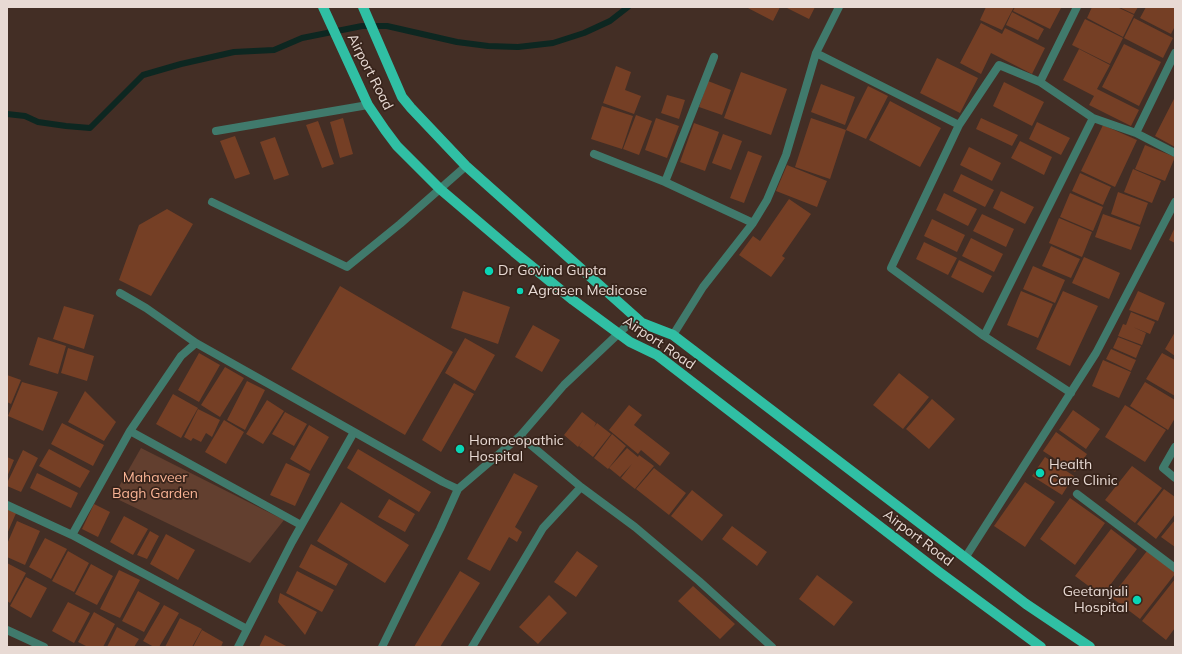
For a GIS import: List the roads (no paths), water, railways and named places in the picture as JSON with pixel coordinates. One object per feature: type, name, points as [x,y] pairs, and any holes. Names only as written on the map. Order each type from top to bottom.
[{"type":"main road","name":"Airport Road","points":[[323,7],[367,103],[397,146],[440,189],[573,300],[630,342],[657,355],[939,572],[1041,647]]},
{"type":"main road","name":"Airport Road","points":[[363,7],[402,97],[411,108],[466,166],[642,323],[673,335],[1026,604],[1090,647]]},
{"type":"street","points":[[673,335],[703,287],[753,223],[767,200],[786,155],[816,53],[839,7]]},
{"type":"street","points":[[1040,82],[1077,7]]},
{"type":"street","points":[[816,53],[959,125]]},
{"type":"street","points":[[1136,133],[1175,53]]},
{"type":"street","points":[[665,182],[714,57]]},
{"type":"street","points":[[1071,393],[984,336],[891,268],[959,125],[999,65],[1040,82],[1093,118],[1136,133],[1175,153]]},
{"type":"street","points":[[216,131],[367,103]]},
{"type":"street","points":[[984,336],[1093,118]]},
{"type":"street","points":[[594,154],[665,182],[753,223]]},
{"type":"street","points":[[212,202],[347,267],[400,224],[466,166]]},
{"type":"street","points":[[965,558],[1096,353],[1175,202]]},
{"type":"street","points":[[120,293],[146,308],[196,343],[458,489]]},
{"type":"street","points":[[382,647],[458,489],[520,436],[564,385],[636,317]]},
{"type":"street","points":[[72,535],[130,431],[181,356],[196,343]]},
{"type":"street","points":[[130,431],[301,525]]},
{"type":"street","points":[[238,647],[301,525],[354,432]]},
{"type":"street","points":[[520,436],[581,487],[635,527],[699,581],[772,647]]},
{"type":"street","points":[[1175,447],[1164,468],[1175,478]]},
{"type":"street","points":[[472,647],[543,528],[581,487]]},
{"type":"street","points":[[1077,494],[1175,568]]},
{"type":"street","points":[[7,505],[72,535],[247,629]]},
{"type":"street","points":[[7,630],[44,647]]},
{"type":"waterway","points":[[7,114],[25,116],[38,122],[90,128],[143,75],[181,64],[234,52],[274,50],[302,38],[362,26],[387,26],[457,42],[488,46],[518,47],[553,43],[584,33],[610,21],[628,7]]},
{"type":"place","name":"Dr Govind Gupta","points":[[489,271]]},
{"type":"place","name":"Agrasen Medicose","points":[[520,291]]},
{"type":"place","name":"Homoeopathic Hospital","points":[[460,449]]},
{"type":"place","name":"Health Care Clinic","points":[[1040,473]]},
{"type":"place","name":"Geetanjali Hospital","points":[[1137,600]]},
{"type":"park label","name":"Mahaveer Bagh Garden","points":[[155,486]]}]
